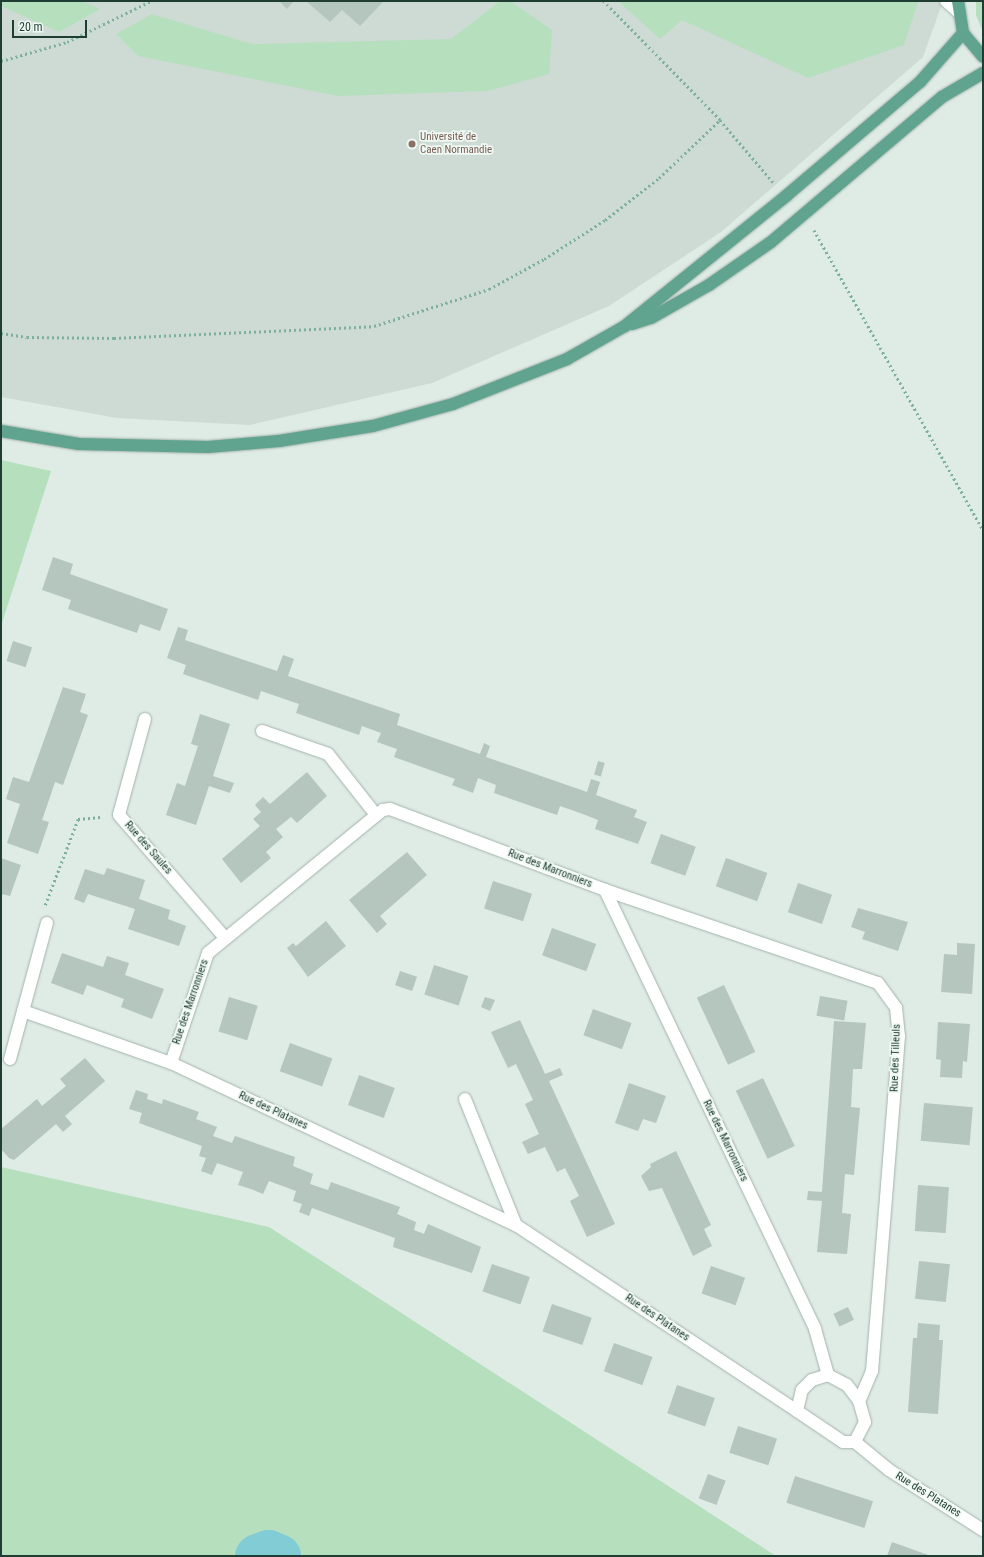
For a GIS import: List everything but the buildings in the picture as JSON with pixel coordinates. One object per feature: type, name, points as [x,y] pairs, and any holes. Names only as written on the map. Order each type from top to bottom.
[{"type":"main road","points":[[958,6],[963,33],[983,57]]},
{"type":"main road","points":[[1,431],[79,444],[208,447],[279,441],[373,426],[453,404],[560,362],[625,326],[786,196],[920,82],[963,33]]},
{"type":"main road","points":[[625,326],[651,318],[709,285],[802,216],[942,97],[983,73]]},
{"type":"street","points":[[946,1],[958,6]]},
{"type":"street","name":"Rue des Saules","points":[[145,719],[119,815],[225,938]]},
{"type":"street","points":[[262,731],[328,754],[376,815]]},
{"type":"street","name":"Rue des Marronniers","points":[[171,1063],[208,953],[376,815],[390,809],[605,890],[815,1329],[828,1375]]},
{"type":"street","name":"Rue des Tilleuls","points":[[605,890],[878,983],[896,1008],[899,1036],[872,1371],[859,1401]]},
{"type":"street","points":[[10,1059],[47,923]]},
{"type":"street","name":"Rue des Platanes","points":[[24,1011],[171,1063],[516,1225],[798,1411]]},
{"type":"street","points":[[465,1099],[516,1225]]},
{"type":"street","points":[[828,1375],[847,1385],[859,1401],[865,1422],[855,1442],[843,1442],[798,1411],[802,1390],[812,1380],[828,1375]]},
{"type":"street","name":"Rue des Platanes","points":[[855,1442],[889,1470],[983,1530]]},
{"type":"path","points":[[1,61],[67,42],[151,1]]},
{"type":"path","points":[[603,1],[720,120],[786,196]]},
{"type":"path","points":[[1,333],[27,338],[217,336],[374,326],[439,307],[489,289],[605,220],[658,178],[720,120]]},
{"type":"path","points":[[802,216],[818,234],[983,530]]},
{"type":"path","points":[[47,923],[45,904],[78,819],[119,815]]},
{"type":"shaded area","name":"Université de Caen Normandie","points":[[1,1],[943,1],[923,57],[721,232],[609,306],[432,383],[250,425],[117,418],[1,397]]},
{"type":"green space","points":[[1,1],[82,1],[100,9],[59,32],[1,6]]},
{"type":"green space","points":[[500,1],[510,1],[552,30],[549,74],[487,91],[338,96],[138,56],[116,34],[152,14],[252,44],[451,39]]},
{"type":"green space","points":[[618,1],[918,2],[904,45],[808,78],[682,20],[660,39]]},
{"type":"green space","points":[[976,1],[983,1],[983,32],[976,15]]},
{"type":"green space","points":[[1,460],[51,471],[1,626]]},
{"type":"green space","points":[[1,1167],[269,1227],[776,1556],[1,1556]]},
{"type":"waterway","points":[[257,1556],[268,1552],[278,1556]]},
{"type":"place","name":"Université de Caen Normandie","points":[[412,144]]}]
